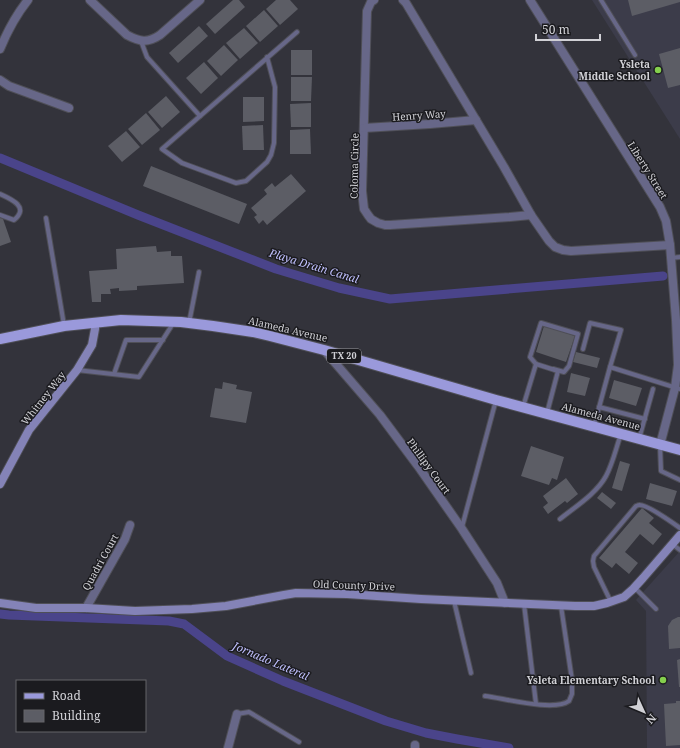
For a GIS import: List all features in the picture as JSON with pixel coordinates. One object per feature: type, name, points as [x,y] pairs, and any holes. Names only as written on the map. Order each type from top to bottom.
[{"type":"main road","name":"Alameda Avenue","points":[[0,339],[64,326],[121,320],[174,322],[213,326],[270,336],[324,350],[496,400],[680,450]]},
{"type":"street","points":[[0,49],[18,12],[28,0]]},
{"type":"street","points":[[90,0],[127,35],[141,41],[154,39],[160,35],[200,0]]},
{"type":"street","name":"Coloma Circle","points":[[374,0],[371,2],[367,11],[365,45],[362,191],[364,209],[368,215],[371,219],[385,225],[531,215]]},
{"type":"street","points":[[403,0],[476,120],[531,215],[555,247],[571,251],[670,245]]},
{"type":"street","name":"Liberty Street","points":[[530,0],[660,207],[666,221],[670,245],[676,257],[679,343],[677,388],[660,445]]},
{"type":"street","points":[[0,80],[9,86],[69,108]]},
{"type":"street","name":"Henry Way","points":[[364,128],[476,120]]},
{"type":"street","name":"Whitney Way","points":[[0,484],[29,430],[76,370],[92,346],[95,323]]},
{"type":"street","name":"Phillipy Court","points":[[324,350],[380,415],[418,466],[462,529],[497,583],[505,603]]},
{"type":"street","name":"Quadri Court","points":[[86,608],[125,539],[130,525]]},
{"type":"street","name":"Old County Drive","points":[[0,603],[36,608],[135,610],[192,609],[226,606],[284,595],[347,594],[524,604],[594,606],[607,604],[624,597],[635,588],[680,535]]},
{"type":"street","points":[[228,748],[238,714]]},
{"type":"lane","points":[[601,0],[635,55]]},
{"type":"lane","points":[[267,57],[275,86],[274,143],[271,155],[267,162],[246,181],[236,183],[182,163],[162,149],[267,57],[297,32]]},
{"type":"lane","points":[[141,41],[147,57],[200,116]]},
{"type":"lane","points":[[0,194],[15,201],[19,205],[20,210],[18,217],[14,220],[0,215]]},
{"type":"lane","points":[[46,218],[64,326]]},
{"type":"lane","points":[[189,323],[199,272]]},
{"type":"lane","points":[[76,370],[139,377],[174,322]]},
{"type":"lane","points":[[541,323],[578,334],[569,366],[564,372],[553,369],[536,364],[530,357],[541,323]]},
{"type":"lane","points":[[582,349],[590,323],[621,330],[594,426]]},
{"type":"lane","points":[[114,374],[126,340],[162,340]]},
{"type":"lane","points":[[523,407],[536,364]]},
{"type":"lane","points":[[610,367],[677,388]]},
{"type":"lane","points":[[547,414],[558,371],[553,369]]},
{"type":"lane","points":[[639,439],[654,389]]},
{"type":"lane","points":[[462,529],[496,400]]},
{"type":"lane","points":[[599,407],[645,419]]},
{"type":"lane","points":[[560,519],[581,503],[600,485],[611,466],[621,434]]},
{"type":"lane","points":[[660,445],[660,471],[680,480]]},
{"type":"lane","points":[[611,602],[594,566],[594,556],[636,506],[638,505],[650,509],[680,528]]},
{"type":"lane","points":[[672,544],[680,550]]},
{"type":"lane","points":[[635,588],[656,609]]},
{"type":"lane","points":[[454,600],[471,673]]},
{"type":"lane","points":[[524,604],[536,704]]},
{"type":"lane","points":[[485,696],[536,704],[563,704],[569,701],[572,694],[572,680],[561,605]]},
{"type":"lane","points":[[238,714],[250,712],[298,742]]},
{"type":"shaded area","name":"Ysleta Middle School","points":[[592,0],[680,0],[680,139]]},
{"type":"shaded area","name":"Ysleta Elementary School","points":[[680,551],[680,748],[647,748],[646,611],[636,600]]},
{"type":"building","points":[[233,0],[239,0],[245,7],[215,34],[206,24]]},
{"type":"building","points":[[276,0],[290,0],[298,9],[280,25],[266,9]]},
{"type":"building","points":[[628,0],[680,0],[680,2],[632,16]]},
{"type":"building","points":[[264,10],[278,26],[260,42],[246,26]]},
{"type":"building","points":[[199,26],[208,36],[178,63],[169,53]]},
{"type":"building","points":[[244,28],[258,43],[240,59],[226,43]]},
{"type":"building","points":[[224,45],[238,60],[221,76],[207,61]]},
{"type":"building","points":[[680,48],[680,85],[668,88],[659,54]]},
{"type":"building","points":[[291,50],[312,50],[312,75],[291,75]]},
{"type":"building","points":[[204,62],[218,78],[201,94],[186,78]]},
{"type":"building","points":[[291,77],[312,77],[311,101],[291,101]]},
{"type":"building","points":[[166,96],[180,112],[162,128],[148,112]]},
{"type":"building","points":[[243,97],[264,97],[264,121],[243,122]]},
{"type":"building","points":[[311,103],[311,127],[291,127],[290,104]]},
{"type":"building","points":[[146,113],[160,130],[142,145],[128,129]]},
{"type":"building","points":[[263,125],[264,150],[243,150],[242,126]]},
{"type":"building","points":[[310,129],[311,154],[290,154],[290,130]]},
{"type":"building","points":[[126,131],[140,147],[122,162],[108,146]]},
{"type":"building","points":[[151,166],[247,204],[239,224],[143,186]]},
{"type":"building","points":[[291,174],[306,191],[267,225],[263,220],[259,224],[254,217],[257,215],[251,208],[267,194],[264,190],[272,183],[275,187]]},
{"type":"building","points":[[2,216],[11,242],[0,246],[0,217]]},
{"type":"building","points":[[156,246],[157,252],[171,251],[171,256],[182,256],[184,283],[137,286],[137,290],[119,291],[119,288],[110,289],[111,294],[101,294],[101,302],[92,302],[89,271],[117,269],[116,249]]},
{"type":"building","points":[[544,326],[575,336],[566,362],[536,352]]},
{"type":"building","points":[[576,352],[600,358],[597,368],[573,362]]},
{"type":"building","points":[[571,373],[590,378],[585,396],[567,392]]},
{"type":"building","points":[[614,380],[642,388],[636,406],[609,398]]},
{"type":"building","points":[[223,382],[237,385],[236,389],[252,392],[246,423],[210,417],[215,388],[222,389]]},
{"type":"building","points":[[531,446],[564,457],[557,480],[552,478],[549,485],[521,476]]},
{"type":"building","points":[[620,461],[630,464],[622,491],[612,488]]},
{"type":"building","points":[[566,478],[578,494],[567,503],[565,501],[548,514],[543,507],[548,503],[543,496]]},
{"type":"building","points":[[650,483],[677,491],[672,506],[646,499]]},
{"type":"building","points":[[602,492],[616,503],[611,509],[597,498]]},
{"type":"building","points":[[642,508],[654,518],[649,523],[662,534],[653,545],[640,534],[625,552],[638,563],[629,574],[616,563],[612,568],[599,558]]},
{"type":"building","points":[[680,617],[680,648],[669,649],[668,626],[672,620]]},
{"type":"building","points":[[680,659],[680,687],[679,687],[677,660]]},
{"type":"building","points":[[676,701],[680,701],[680,745],[666,746],[664,704],[676,703]]},
{"type":"waterway","name":"Playa Drain Canal","points":[[0,158],[138,215],[276,269],[339,288],[390,299],[663,276]]},
{"type":"waterway","name":"Jornado Lateral","points":[[0,614],[169,621],[184,624],[227,656],[283,681],[386,721],[426,733],[509,748]]},
{"type":"place","name":"Ysleta Middle School","points":[[658,70]]},
{"type":"place","name":"Ysleta Elementary School","points":[[663,680]]}]
